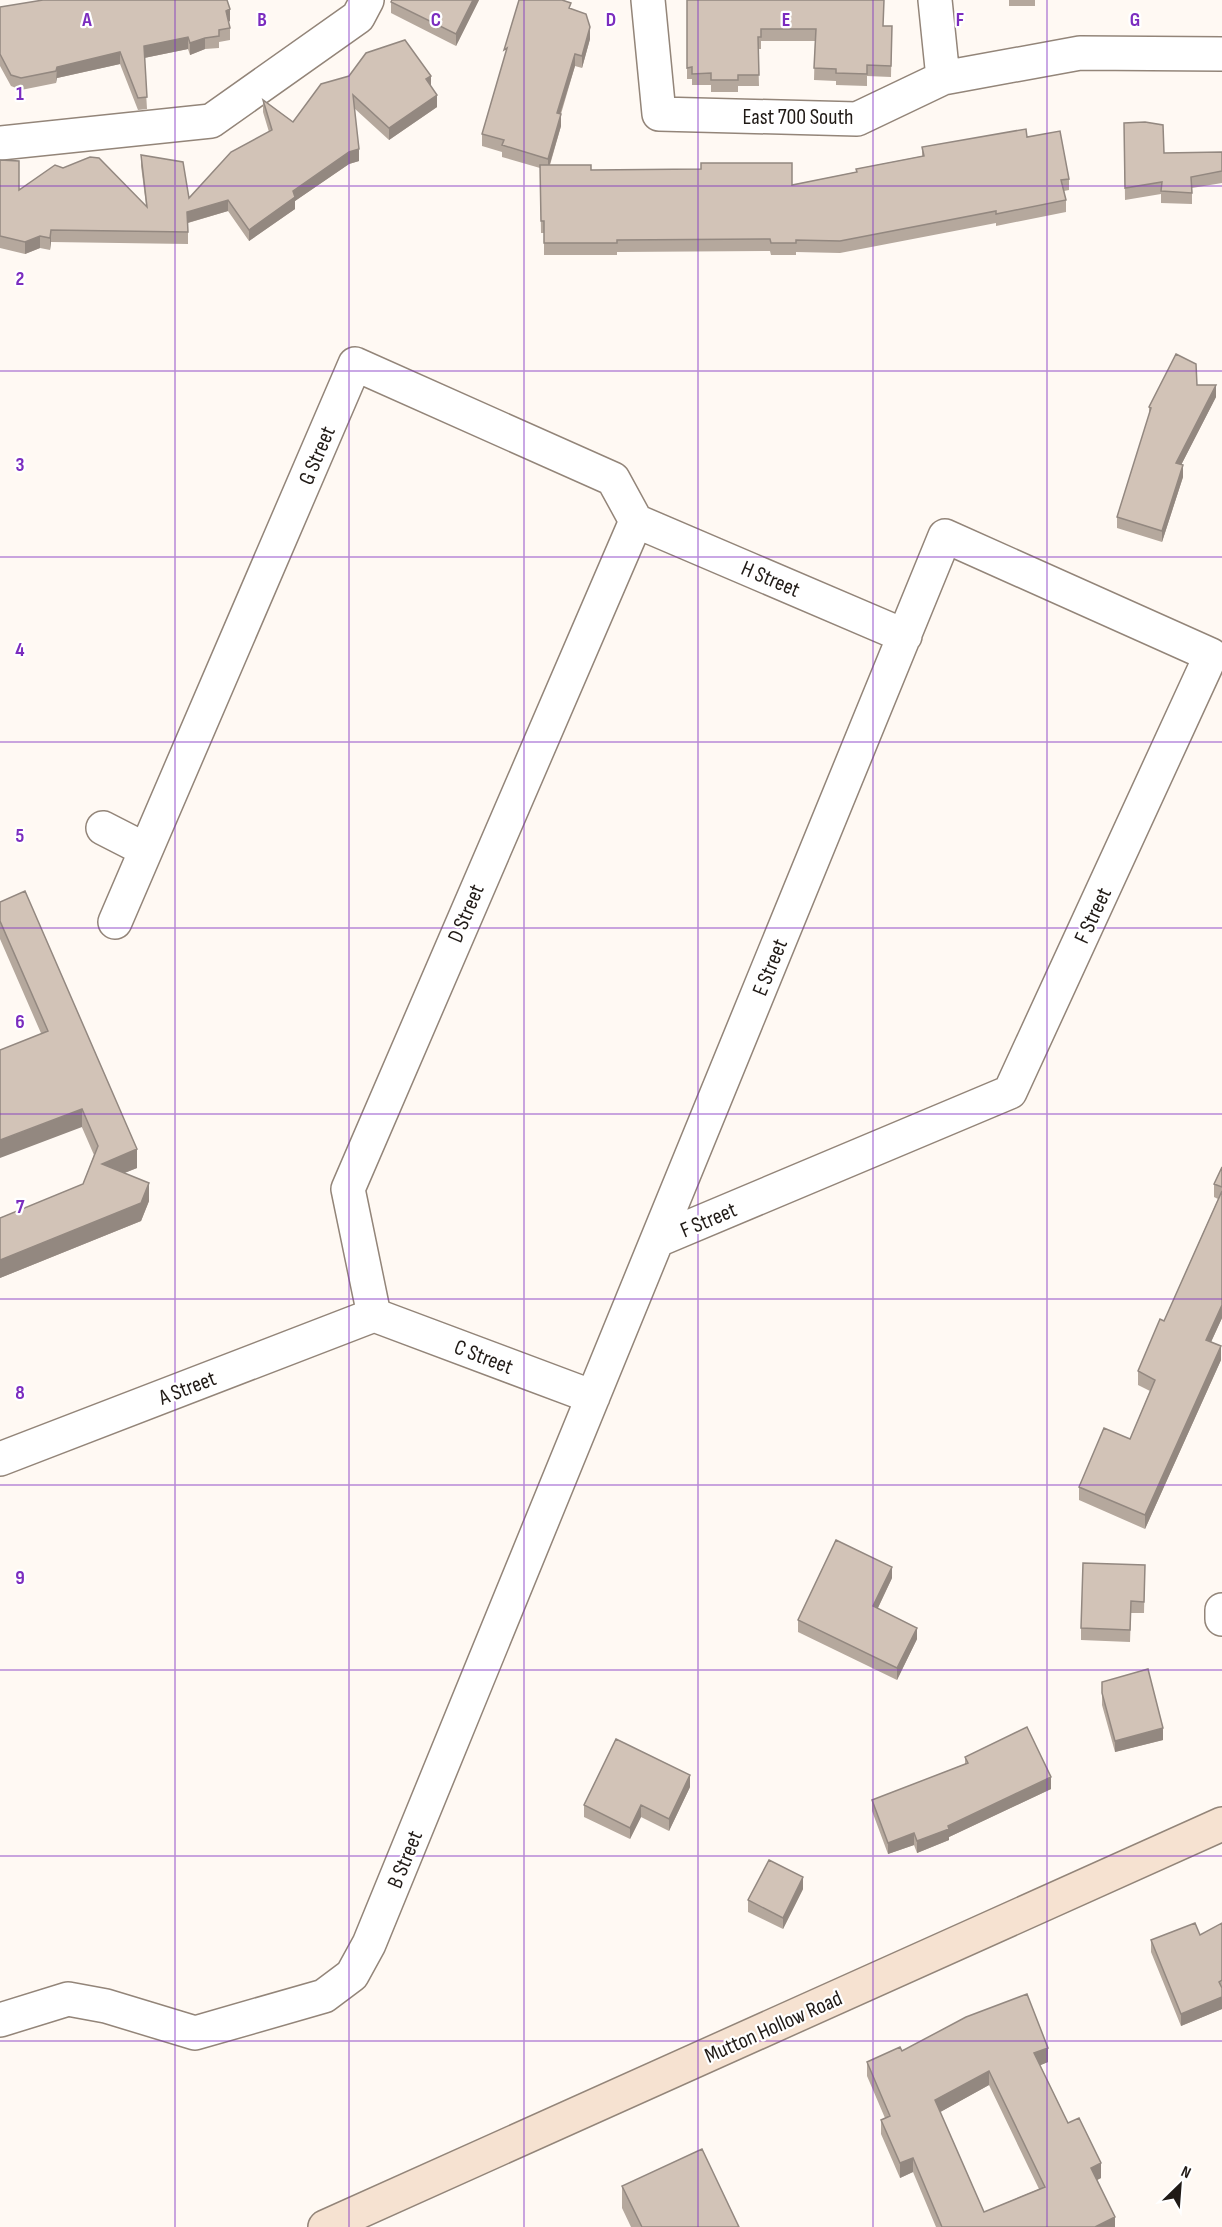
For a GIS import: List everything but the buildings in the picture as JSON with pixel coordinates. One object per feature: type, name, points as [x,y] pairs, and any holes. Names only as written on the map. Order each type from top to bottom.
[{"type":"street","points":[[0,143],[211,121],[358,17],[367,0]]},
{"type":"street","name":"East 700 South","points":[[648,0],[659,114],[857,119],[943,78],[1080,52],[1222,54]]},
{"type":"street","points":[[935,0],[943,78]]},
{"type":"street","name":"G Street","points":[[115,922],[355,364],[612,478],[636,521]]},
{"type":"street","name":"H Street","points":[[636,521],[905,636]]},
{"type":"street","name":"D Street","points":[[374,1315],[348,1189],[636,521]]},
{"type":"street","name":"E Street","points":[[594,1397],[945,536]]},
{"type":"street","name":"F Street","points":[[657,1240],[1010,1092],[1211,655],[945,536]]},
{"type":"street","points":[[103,828],[146,850]]},
{"type":"street","name":"C Street","points":[[374,1315],[594,1397]]},
{"type":"street","name":"A Street","points":[[0,1459],[374,1315]]},
{"type":"street","name":"B Street","points":[[0,2020],[68,1999],[106,2006],[195,2033],[324,1996],[352,1975],[369,1944],[594,1397]]},
{"type":"street","points":[[1222,1610],[1222,1619]]},
{"type":"street","name":"Mutton Hollow Road","points":[[325,2227],[1222,1824]]}]
